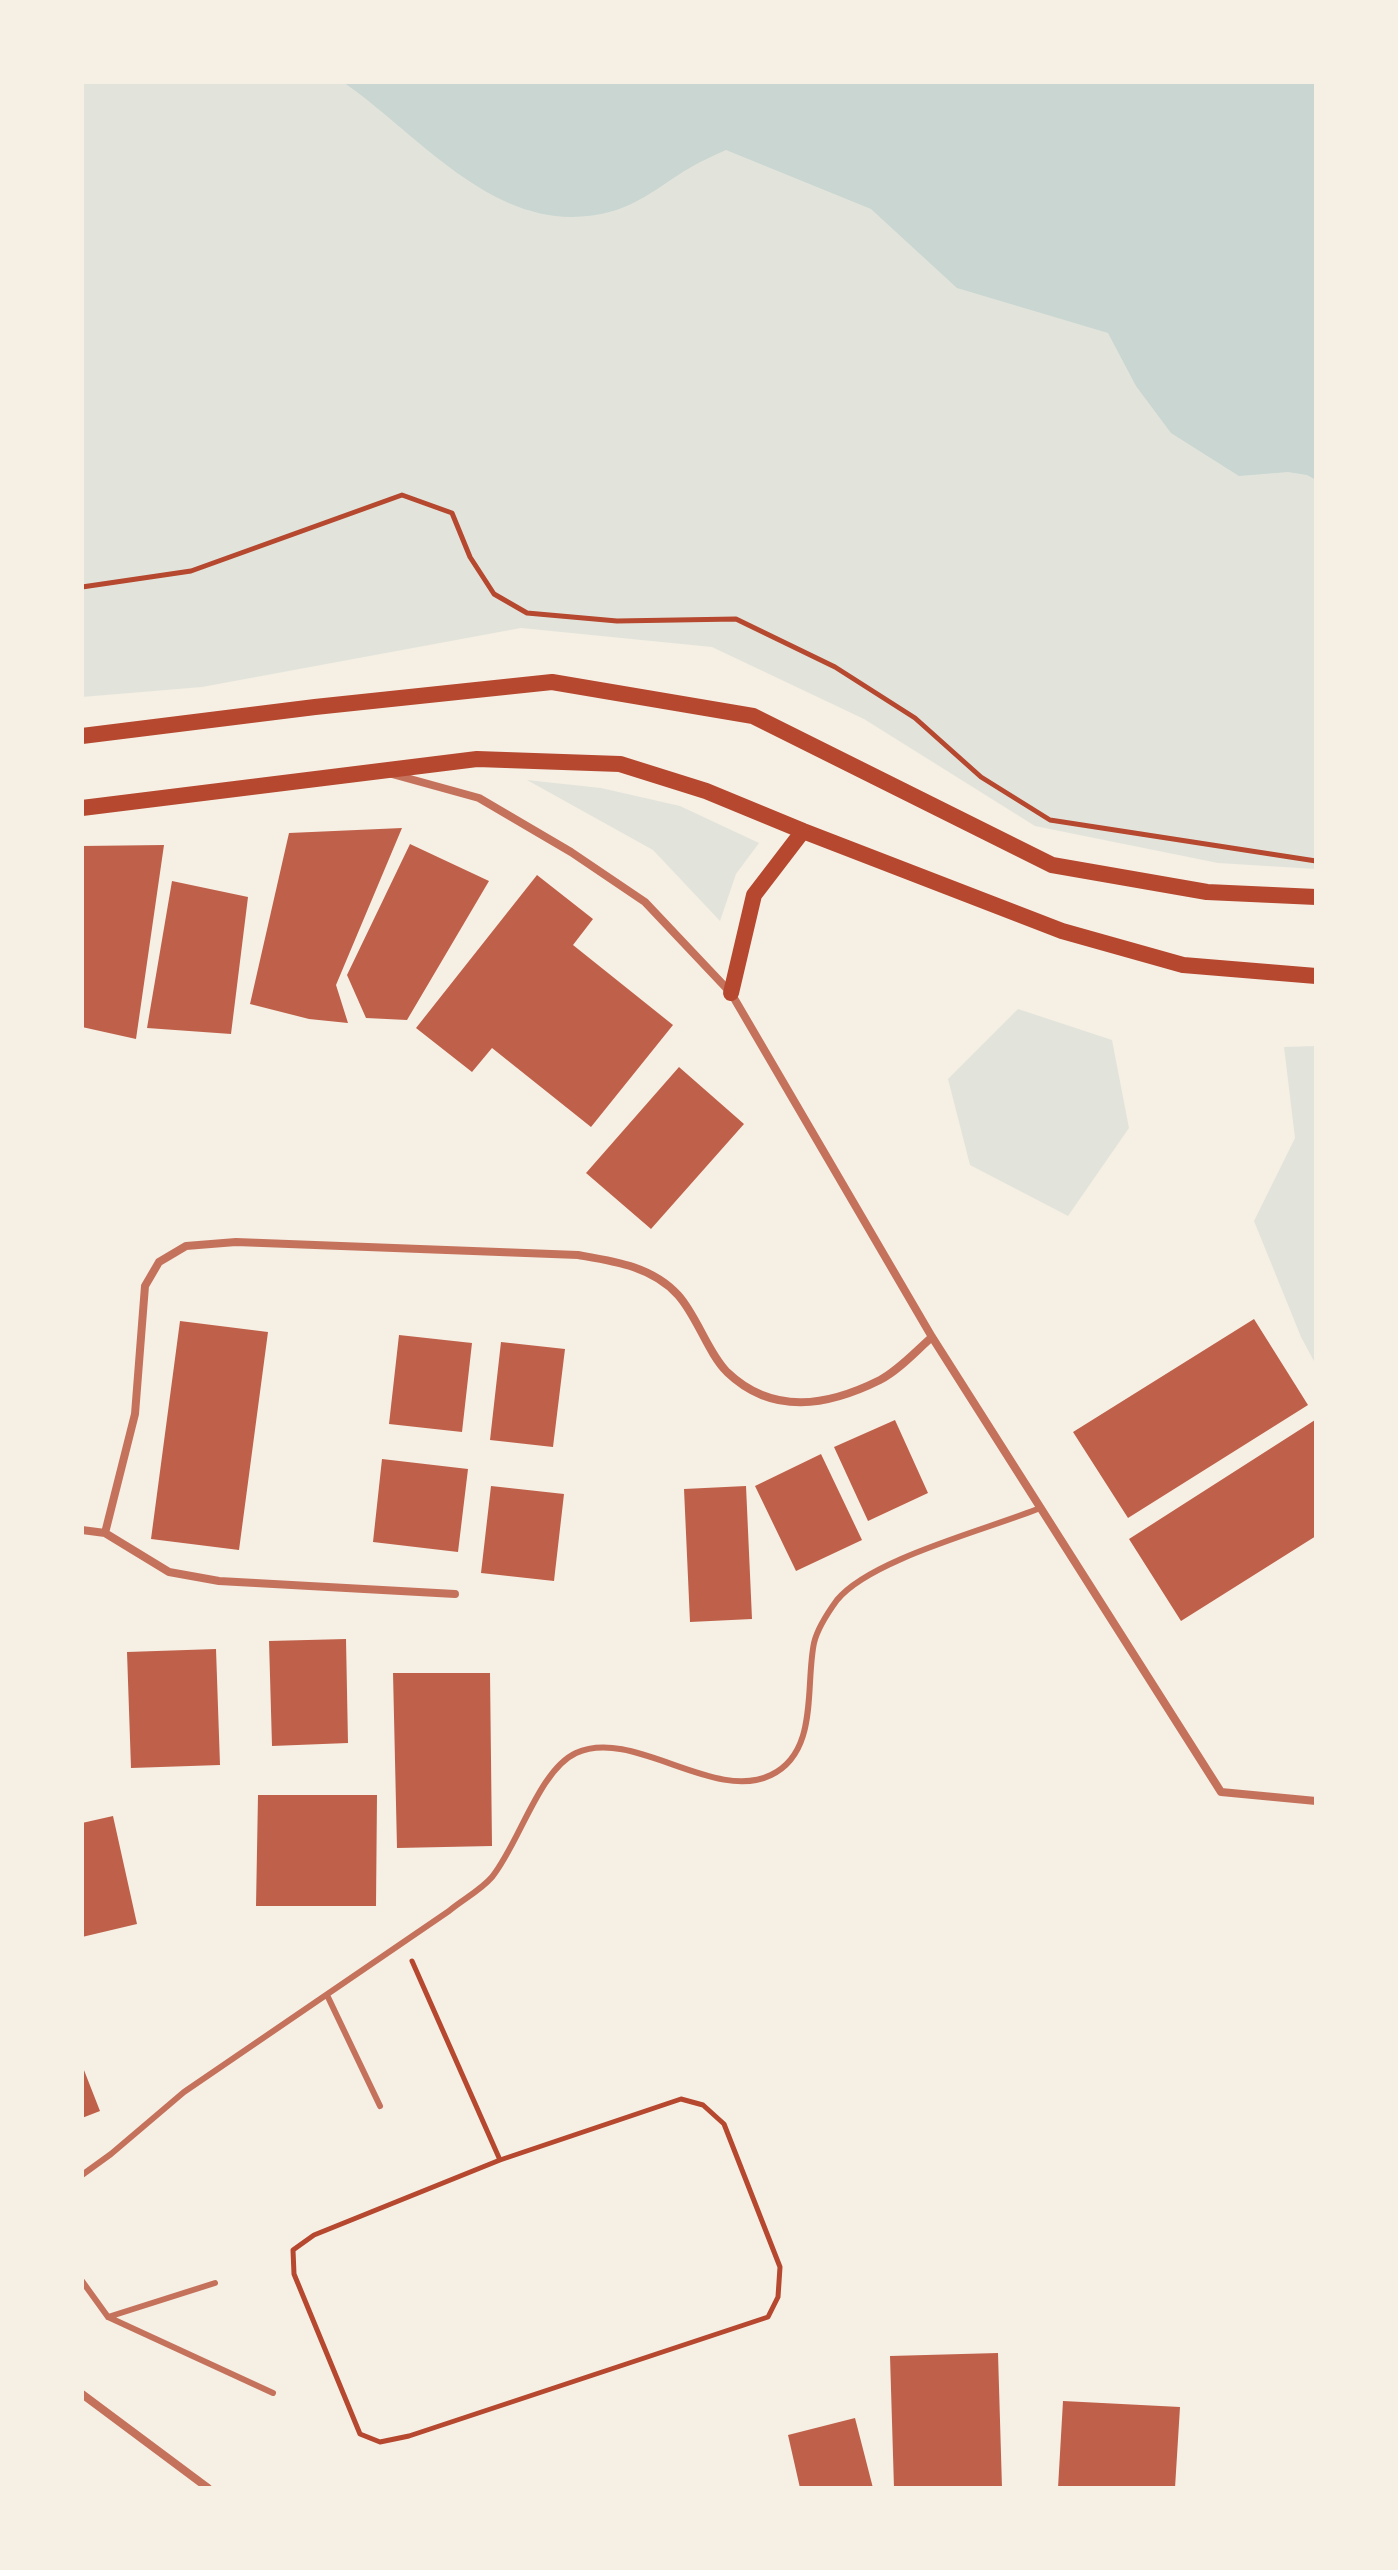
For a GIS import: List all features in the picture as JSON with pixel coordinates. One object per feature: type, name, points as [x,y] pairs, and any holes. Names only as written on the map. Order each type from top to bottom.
[{"type":"main road","points":[[82,736],[552,682],[753,716],[1052,865],[1207,892],[1316,897]]},
{"type":"main road","points":[[82,808],[477,759],[620,764],[706,791],[1062,931],[1183,965],[1316,976]]},
{"type":"main road","points":[[731,993],[754,895],[803,831]]},
{"type":"street","points":[[384,772],[479,798],[571,852],[645,902],[731,993],[932,1337],[1221,1792],[1316,1801]]},
{"type":"street","points":[[105,1533],[135,1414],[145,1286],[159,1262],[186,1246],[236,1242],[578,1255],[625,1264],[650,1274],[678,1294],[726,1371],[751,1389],[783,1403],[822,1402],[882,1379],[932,1337]]},
{"type":"street","points":[[82,1530],[105,1533],[169,1572],[219,1581],[455,1594]]},
{"type":"street","points":[[82,2394],[207,2488]]},
{"type":"lane","points":[[82,2175],[184,2092],[491,1879],[559,1764],[577,1753],[602,1747],[620,1748],[699,1774],[745,1782],[771,1775],[795,1755],[805,1731],[814,1640],[836,1601],[851,1586],[899,1560],[1040,1508]]},
{"type":"lane","points":[[327,1995],[380,2106]]},
{"type":"lane","points":[[82,2281],[108,2317],[273,2393]]},
{"type":"lane","points":[[108,2317],[215,2283]]},
{"type":"path","points":[[82,587],[191,571],[402,495],[452,513],[470,557],[494,594],[527,613],[617,621],[736,619],[835,667],[915,718],[981,777],[1050,820],[1316,861]]},
{"type":"path","points":[[403,1942],[500,2160]]},
{"type":"path","points":[[681,2099],[703,2105],[724,2124],[780,2267],[778,2297],[768,2317],[409,2436],[380,2442],[360,2434],[294,2274],[293,2250],[314,2235],[500,2160],[681,2099]]},
{"type":"shaded area","points":[[82,82],[1316,82],[1316,869],[1218,863],[1035,826],[864,719],[712,647],[521,628],[202,687],[82,697]]},
{"type":"shaded area","points":[[343,82],[1316,82],[1316,480],[1288,472],[1239,476],[1171,433],[1136,386],[1108,333],[957,288],[871,209],[726,150],[635,202],[613,211],[573,217],[535,212],[500,199],[467,180]]},
{"type":"shaded area","points":[[527,780],[601,788],[680,806],[759,843],[736,874],[720,921],[653,850]]},
{"type":"shaded area","points":[[1018,1009],[1112,1040],[1129,1128],[1068,1216],[970,1165],[948,1079]]},
{"type":"shaded area","points":[[1316,1046],[1316,1365],[1301,1337],[1254,1221],[1295,1138],[1284,1047]]},
{"type":"building","points":[[402,828],[336,985],[348,1023],[309,1019],[250,1004],[289,833]]},
{"type":"building","points":[[410,844],[489,881],[407,1020],[366,1018],[347,975]]},
{"type":"building","points":[[164,845],[136,1039],[82,1027],[82,846]]},
{"type":"building","points":[[537,875],[593,919],[573,945],[673,1025],[591,1127],[492,1048],[472,1072],[416,1028]]},
{"type":"building","points":[[172,881],[248,897],[231,1034],[147,1028]]},
{"type":"building","points":[[679,1067],[744,1124],[651,1229],[586,1173]]},
{"type":"building","points":[[1254,1319],[1308,1405],[1128,1518],[1073,1432]]},
{"type":"building","points":[[180,1321],[268,1332],[239,1550],[151,1539]]},
{"type":"building","points":[[399,1335],[472,1343],[462,1432],[389,1424]]},
{"type":"building","points":[[501,1342],[565,1349],[553,1447],[490,1440]]},
{"type":"building","points":[[895,1420],[928,1493],[868,1521],[834,1447]]},
{"type":"building","points":[[1315,1420],[1316,1536],[1181,1621],[1129,1539]]},
{"type":"building","points":[[821,1454],[862,1540],[796,1571],[755,1486]]},
{"type":"building","points":[[382,1459],[468,1469],[458,1552],[373,1542]]},
{"type":"building","points":[[491,1486],[564,1494],[554,1581],[481,1573]]},
{"type":"building","points":[[746,1486],[752,1619],[690,1622],[684,1489]]},
{"type":"building","points":[[346,1639],[348,1743],[272,1746],[269,1641]]},
{"type":"building","points":[[216,1649],[220,1765],[131,1768],[127,1652]]},
{"type":"building","points":[[393,1673],[490,1673],[492,1846],[397,1848]]},
{"type":"building","points":[[258,1795],[377,1795],[376,1906],[256,1906]]},
{"type":"building","points":[[113,1816],[137,1924],[82,1937],[82,1823]]},
{"type":"building","points":[[82,2065],[100,2111],[82,2118]]},
{"type":"building","points":[[998,2353],[1002,2488],[894,2488],[890,2356]]},
{"type":"building","points":[[1063,2401],[1180,2407],[1175,2488],[1058,2488]]},
{"type":"building","points":[[855,2418],[873,2488],[800,2488],[788,2435]]}]
